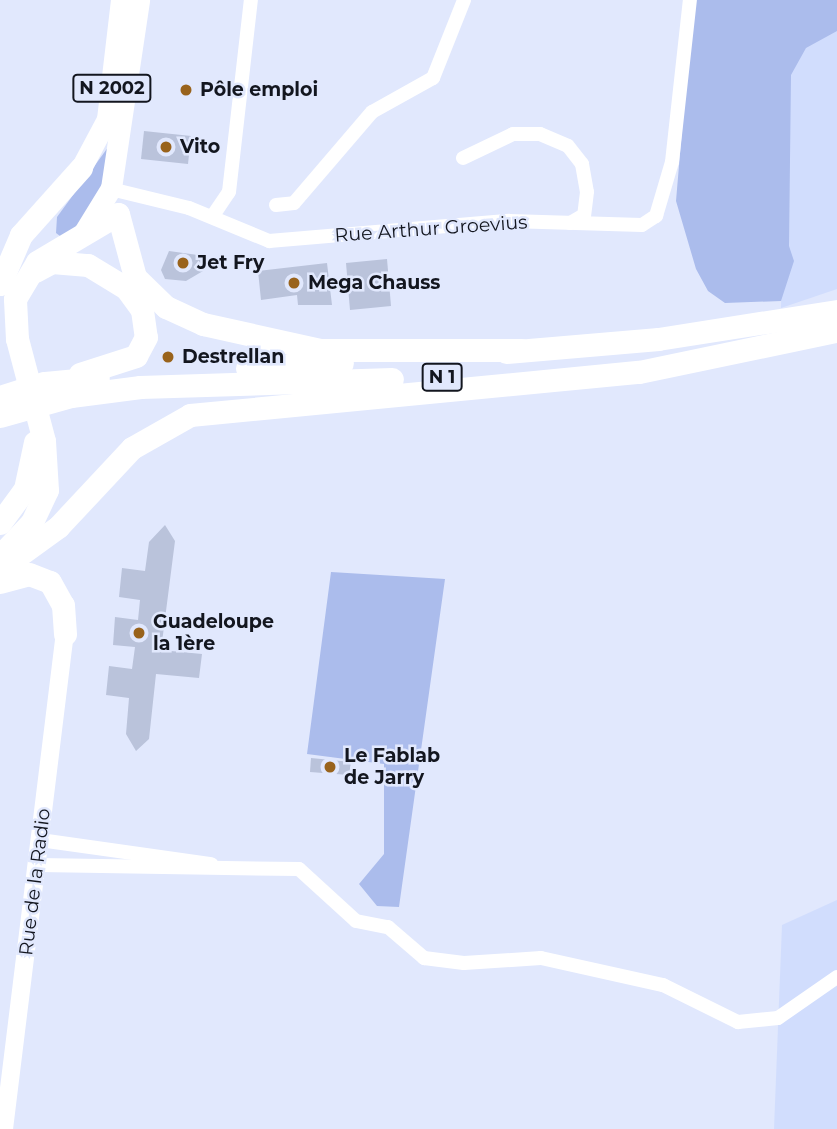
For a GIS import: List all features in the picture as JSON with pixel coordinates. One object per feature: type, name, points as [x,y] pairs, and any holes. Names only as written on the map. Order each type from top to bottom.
[{"type":"highway","points":[[46,393],[119,365],[139,351],[146,337],[142,310],[126,288],[58,246],[49,217],[80,168]]},
{"type":"highway","points":[[0,556],[44,500],[44,441],[15,326],[11,283],[21,235],[80,168]]},
{"type":"highway","points":[[11,283],[58,246],[83,234],[119,202],[135,277],[166,307],[203,324],[320,350],[521,351]]},
{"type":"highway","points":[[11,283],[52,262],[99,270]]},
{"type":"highway","points":[[0,307],[36,449],[25,489],[0,523]]},
{"type":"highway","points":[[0,569],[58,527],[132,448],[190,415],[639,372],[836,324]]},
{"type":"highway","name":"N 1","points":[[5,408],[46,393],[836,324]]},
{"type":"highway","name":"N 1","points":[[46,393],[583,367],[836,324]]},
{"type":"highway","points":[[0,535],[32,498],[44,441]]},
{"type":"highway","points":[[0,582],[29,575],[50,582],[63,605],[65,634]]},
{"type":"main road","name":"N 2002","points":[[80,168],[107,119],[121,0]]},
{"type":"main road","name":"N 2002","points":[[119,202],[129,76],[139,0]]},
{"type":"main road","points":[[83,234],[111,188],[129,76]]},
{"type":"street","points":[[212,216],[229,192],[251,0]]},
{"type":"street","points":[[276,205],[294,203],[372,112],[433,78],[464,0]]},
{"type":"street","name":"Rue Arthur Groevius","points":[[119,202],[158,201],[212,216],[269,241],[489,222],[636,226],[656,216],[678,127],[690,0]]},
{"type":"street","points":[[463,158],[513,134],[540,134],[568,146],[582,164],[587,192],[584,215],[570,223]]},
{"type":"street","points":[[119,202],[158,201]]},
{"type":"street","name":"Rue de la Radio","points":[[4,1129],[39,865],[65,634]]},
{"type":"street","points":[[40,840],[177,854],[227,869]]},
{"type":"street","points":[[39,865],[299,870],[356,921],[388,927],[424,958],[464,963],[541,958],[663,985],[738,1022],[778,1018],[837,977]]},
{"type":"shaded area","points":[[693,0],[837,0],[837,31],[806,48],[791,75],[789,246],[794,261],[781,301],[725,303],[708,291],[696,269],[676,201]]},
{"type":"shaded area","points":[[837,0],[837,289],[781,308],[784,28]]},
{"type":"shaded area","points":[[109,146],[104,199],[64,239],[56,233],[57,217]]},
{"type":"shaded area","points":[[331,572],[445,579],[399,907],[377,906],[359,884],[384,854],[384,764],[307,754]]},
{"type":"shaded area","points":[[837,900],[837,1129],[774,1129],[782,925]]},
{"type":"building","name":"Vito","points":[[144,131],[191,136],[188,164],[141,159]]},
{"type":"building","name":"Jet Fry","points":[[169,251],[205,256],[203,271],[186,281],[165,279],[161,270]]},
{"type":"building","points":[[387,259],[391,306],[350,310],[346,263]]},
{"type":"building","name":"Mega Chauss","points":[[327,263],[332,305],[298,305],[297,295],[261,300],[258,271]]},
{"type":"building","name":"Guadeloupe la 1ère","points":[[165,525],[175,541],[161,650],[202,654],[199,678],[156,674],[149,739],[136,751],[126,734],[129,698],[106,695],[109,666],[132,669],[135,647],[113,645],[115,617],[138,620],[140,600],[119,597],[122,568],[145,571],[149,542]]},
{"type":"building","name":"Le Fablab de Jarry","points":[[311,758],[351,762],[349,775],[310,772]]},
{"type":"place","name":"Pôle emploi","points":[[186,90]]},
{"type":"place","name":"Vito","points":[[166,147]]},
{"type":"place","name":"Jet Fry","points":[[183,263]]},
{"type":"place","name":"Mega Chauss","points":[[294,283]]},
{"type":"place","name":"Destrellan","points":[[168,357]]},
{"type":"place","name":"Guadeloupe la 1ère","points":[[139,633]]},
{"type":"place","name":"Le Fablab de Jarry","points":[[330,767]]}]
